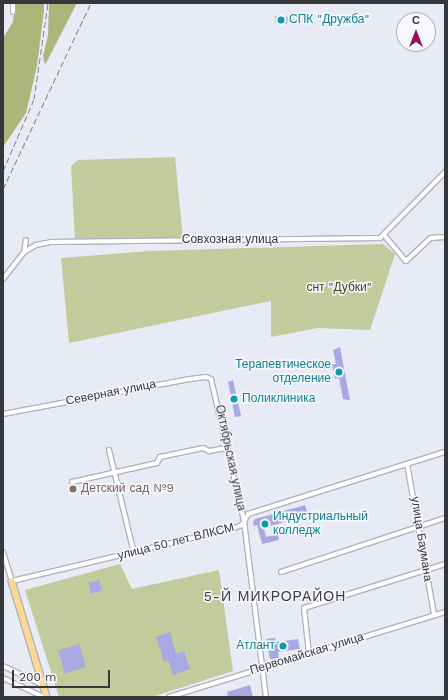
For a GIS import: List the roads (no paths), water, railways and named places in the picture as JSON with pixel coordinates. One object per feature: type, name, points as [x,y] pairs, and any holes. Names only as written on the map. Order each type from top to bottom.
[{"type":"main road","points":[[12,581],[46,697]]},
{"type":"street","points":[[13,3],[13,12]]},
{"type":"street","points":[[445,172],[384,235],[406,261],[431,238],[445,237]]},
{"type":"street","name":"Совхозная улица","points":[[3,278],[24,252],[36,245],[51,242],[367,239],[384,235]]},
{"type":"street","points":[[24,252],[26,240]]},
{"type":"street","name":"Северная улица","points":[[3,414],[199,377],[209,377],[214,385]]},
{"type":"street","name":"Октябрьская улица","points":[[214,385],[226,448],[244,521],[266,697]]},
{"type":"street","points":[[72,482],[158,462],[160,457],[203,448],[209,451],[226,448]]},
{"type":"street","points":[[109,450],[134,553]]},
{"type":"street","name":"улица 50 лет ВЛКСМ","points":[[12,581],[234,528],[244,521],[248,514],[445,452]]},
{"type":"street","name":"улица Баумана","points":[[407,464],[420,526],[425,570],[434,614]]},
{"type":"street","points":[[281,572],[445,518]]},
{"type":"street","points":[[3,552],[12,581]]},
{"type":"street","points":[[309,654],[304,608],[445,564]]},
{"type":"street","name":"Первомайская улица","points":[[169,697],[434,614],[445,612]]},
{"type":"street","points":[[3,666],[43,685]]},
{"type":"street","points":[[3,678],[46,697]]},
{"type":"railway","points":[[3,171],[34,99],[48,3]]},
{"type":"railway","points":[[3,189],[91,3]]},
{"type":"place","name":"СПК \"Дружба\"","points":[[281,20]]},
{"type":"place","name":"Терапевтическое отделение","points":[[339,372]]},
{"type":"place","name":"Поликлиника","points":[[234,399]]},
{"type":"place","name":"Детский сад №9","points":[[73,489]]},
{"type":"place","name":"Индустриальный колледж","points":[[265,524]]},
{"type":"place","name":"Атлант","points":[[283,646]]},
{"type":"district","name":"5-Й МИКРОРАЙОН","points":[[275,596]]},
{"type":"park label","name":"снт \"Дубки\"","points":[[339,288]]}]
